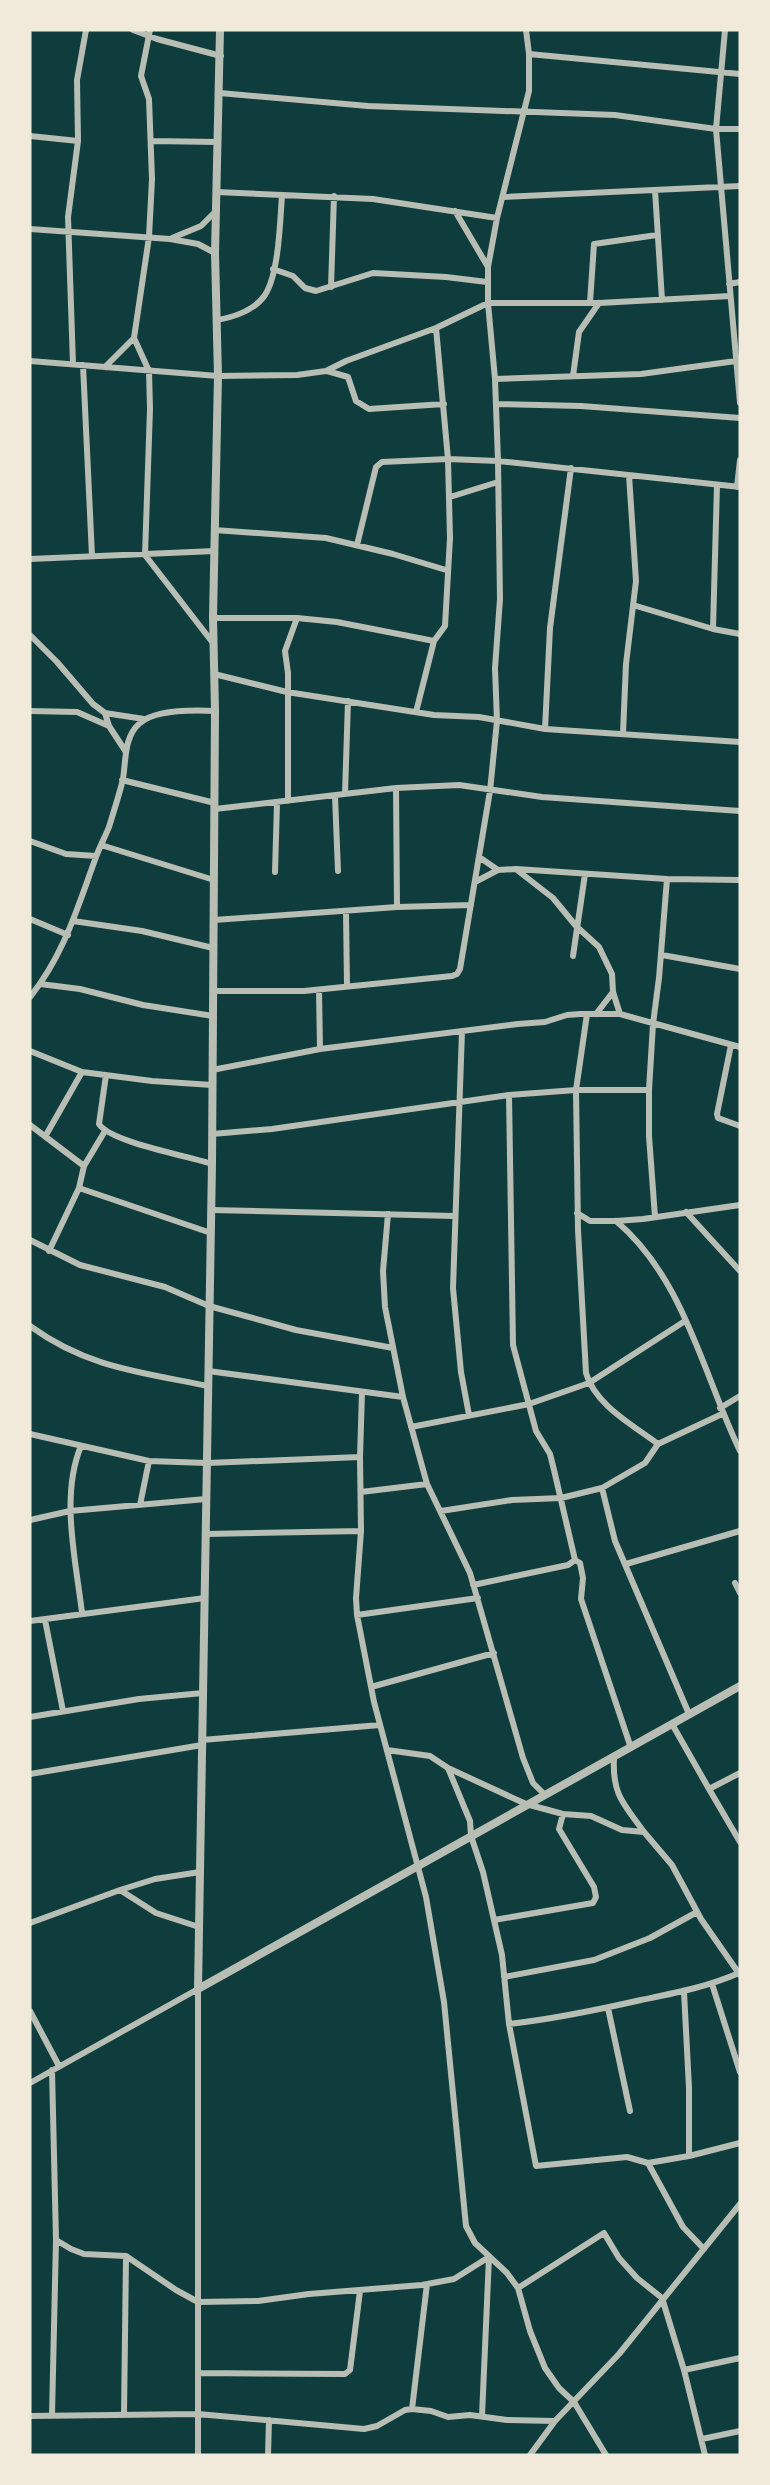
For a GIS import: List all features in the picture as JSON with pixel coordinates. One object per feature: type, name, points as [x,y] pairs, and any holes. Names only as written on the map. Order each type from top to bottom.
[{"type":"street","points":[[73,364],[69,203],[78,141],[77,80],[86,30]]},
{"type":"street","points":[[133,30],[150,33],[221,56]]},
{"type":"street","points":[[198,2455],[198,1989],[212,1164],[215,806],[213,618],[218,376],[215,253],[220,30]]},
{"type":"street","points":[[213,991],[319,990],[457,974],[460,969],[490,791],[496,721],[495,668],[500,599],[498,461],[495,379],[488,303],[488,267],[497,218],[529,90],[526,30]]},
{"type":"street","points":[[726,30],[716,129],[740,403]]},
{"type":"street","points":[[150,33],[141,76],[149,99],[152,141],[148,237],[134,338],[149,371],[150,409],[144,555],[213,644]]},
{"type":"street","points":[[529,54],[740,74]]},
{"type":"street","points":[[220,93],[368,106],[615,115],[716,129],[740,129]]},
{"type":"street","points":[[30,136],[78,141]]},
{"type":"street","points":[[152,141],[218,141]]},
{"type":"street","points":[[503,197],[740,186]]},
{"type":"street","points":[[655,190],[662,300]]},
{"type":"street","points":[[216,192],[334,196],[402,203],[497,218]]},
{"type":"street","points":[[217,320],[236,317],[264,296],[278,250],[282,195]]},
{"type":"street","points":[[331,287],[334,196]]},
{"type":"street","points":[[170,239],[201,226],[216,210]]},
{"type":"street","points":[[454,211],[488,267]]},
{"type":"street","points":[[30,229],[170,239],[198,244],[215,253]]},
{"type":"street","points":[[590,303],[594,244],[657,235]]},
{"type":"street","points":[[273,269],[297,278],[304,288],[310,290],[325,290],[373,273],[487,282]]},
{"type":"street","points":[[729,284],[740,282]]},
{"type":"street","points":[[30,361],[218,376],[277,376],[326,371],[346,361],[436,328],[488,303],[599,303],[730,296]]},
{"type":"street","points":[[573,376],[579,332],[599,303]]},
{"type":"street","points":[[416,712],[434,641],[445,626],[450,497],[436,328]]},
{"type":"street","points":[[105,367],[134,338]]},
{"type":"street","points":[[495,379],[641,374],[736,362]]},
{"type":"street","points":[[83,365],[92,556]]},
{"type":"street","points":[[326,371],[348,377],[356,401],[369,409],[444,404]]},
{"type":"street","points":[[496,404],[581,406],[648,413],[740,418]]},
{"type":"street","points":[[357,545],[378,464],[448,459],[498,461],[739,487],[740,460]]},
{"type":"street","points":[[545,729],[550,628],[571,468]]},
{"type":"street","points":[[623,733],[626,664],[636,558],[629,475]]},
{"type":"street","points":[[450,497],[498,482]]},
{"type":"street","points":[[713,629],[717,485]]},
{"type":"street","points":[[214,530],[326,538],[447,570]]},
{"type":"street","points":[[30,559],[215,550]]},
{"type":"street","points":[[633,605],[713,629],[740,634]]},
{"type":"street","points":[[213,618],[297,618],[337,622],[434,641]]},
{"type":"street","points":[[288,801],[286,646],[297,618]]},
{"type":"street","points":[[30,635],[93,704],[105,713],[144,719],[178,711],[215,711]]},
{"type":"street","points":[[214,674],[287,692],[545,729],[740,742]]},
{"type":"street","points":[[345,794],[348,701]]},
{"type":"street","points":[[30,711],[77,712],[109,726]]},
{"type":"street","points":[[105,713],[109,726],[126,752]]},
{"type":"street","points":[[30,997],[68,935],[109,826],[123,780],[126,752],[133,730],[144,719]]},
{"type":"street","points":[[123,780],[215,806],[277,803],[396,788],[459,784],[490,791],[542,797],[740,811]]},
{"type":"street","points":[[396,788],[398,907]]},
{"type":"street","points":[[335,796],[338,871]]},
{"type":"street","points":[[275,872],[277,803]]},
{"type":"street","points":[[30,841],[66,854],[96,856]]},
{"type":"street","points":[[100,845],[214,880]]},
{"type":"street","points":[[479,857],[498,870]]},
{"type":"street","points":[[475,882],[498,870],[516,869],[667,879],[740,880]]},
{"type":"street","points":[[516,869],[553,898],[576,926],[599,947],[608,963],[620,1014]]},
{"type":"street","points":[[573,956],[585,874]]},
{"type":"street","points":[[655,1217],[649,1136],[650,1090],[653,1024],[662,955],[667,879]]},
{"type":"street","points":[[214,920],[398,907],[471,905]]},
{"type":"street","points":[[346,912],[347,986]]},
{"type":"street","points":[[30,919],[68,935]]},
{"type":"street","points":[[73,921],[142,931],[213,948]]},
{"type":"street","points":[[662,955],[740,969]]},
{"type":"street","points":[[40,984],[80,989],[143,1005],[213,1016]]},
{"type":"street","points":[[319,990],[320,1049]]},
{"type":"street","points":[[596,1014],[613,992]]},
{"type":"street","points":[[212,1070],[320,1049],[545,1022],[567,1015],[587,1014],[620,1014],[740,1047]]},
{"type":"street","points":[[587,1014],[576,1090],[577,1213],[584,1360],[589,1383],[610,1408],[658,1444]]},
{"type":"street","points":[[462,1031],[461,1102],[454,1216],[455,1324],[469,1415]]},
{"type":"street","points":[[731,1045],[718,1118],[740,1126]]},
{"type":"street","points":[[30,1051],[82,1072],[152,1082],[212,1085]]},
{"type":"street","points":[[46,1135],[82,1072]]},
{"type":"street","points":[[106,1075],[99,1124],[105,1131],[121,1138],[212,1164]]},
{"type":"street","points":[[212,1134],[272,1129],[509,1095],[576,1090],[650,1090]]},
{"type":"street","points":[[509,1095],[512,1335],[536,1431],[550,1454],[574,1560]]},
{"type":"street","points":[[30,1125],[84,1166]]},
{"type":"street","points":[[49,1251],[79,1188],[84,1166],[105,1131]]},
{"type":"street","points":[[79,1188],[211,1233]]},
{"type":"street","points":[[577,1213],[590,1221],[616,1221],[740,1204]]},
{"type":"street","points":[[211,1210],[454,1216]]},
{"type":"street","points":[[686,1212],[740,1271]]},
{"type":"street","points":[[388,1214],[384,1280],[385,1307],[411,1427],[427,1484],[478,1598],[523,1758],[533,1783],[544,1794]]},
{"type":"street","points":[[578,1230],[590,1221]]},
{"type":"street","points":[[616,1221],[637,1238],[648,1252],[685,1321],[721,1411],[740,1451]]},
{"type":"street","points":[[30,1240],[80,1265],[165,1287],[209,1306],[296,1330],[393,1348]]},
{"type":"street","points":[[411,1427],[529,1404],[589,1383],[685,1321]]},
{"type":"street","points":[[30,1326],[63,1348],[91,1360],[208,1386]]},
{"type":"street","points":[[208,1371],[403,1397]]},
{"type":"street","points":[[362,1392],[361,1531],[357,1615],[380,1725],[426,1897],[444,2002],[464,2215],[469,2234],[507,2273],[518,2288],[530,2331],[545,2368],[559,2388],[574,2402],[606,2455]]},
{"type":"street","points":[[441,1511],[512,1500],[561,1498],[602,1488],[645,1463],[658,1444],[721,1411],[740,1396]]},
{"type":"street","points":[[30,1434],[149,1461],[207,1462],[360,1457]]},
{"type":"street","points":[[81,1446],[74,1469],[70,1511],[82,1613]]},
{"type":"street","points":[[141,1505],[149,1461]]},
{"type":"street","points":[[361,1492],[427,1484]]},
{"type":"street","points":[[602,1488],[615,1541],[689,1714]]},
{"type":"street","points":[[30,1520],[70,1511],[206,1499]]},
{"type":"street","points":[[206,1534],[361,1531]]},
{"type":"street","points":[[626,1564],[740,1532]]},
{"type":"street","points":[[473,1585],[568,1565],[574,1560]]},
{"type":"street","points":[[574,1560],[580,1563],[583,1578],[581,1599],[631,1748]]},
{"type":"street","points":[[735,1583],[740,1593]]},
{"type":"street","points":[[30,1622],[82,1613],[205,1598]]},
{"type":"street","points":[[357,1615],[478,1598]]},
{"type":"street","points":[[45,1620],[63,1711]]},
{"type":"street","points":[[371,1687],[494,1653]]},
{"type":"street","points":[[30,2083],[740,1686]]},
{"type":"street","points":[[30,1717],[203,1693]]},
{"type":"street","points":[[672,1724],[740,1842]]},
{"type":"street","points":[[30,1774],[202,1743],[380,1725]]},
{"type":"street","points":[[387,1750],[430,1756],[448,1768],[526,1804],[563,1814],[591,1816],[622,1830],[644,1833]]},
{"type":"street","points":[[509,2024],[608,2008],[684,1992],[740,1974],[697,1912],[672,1866],[644,1833],[615,1790],[614,1758]]},
{"type":"street","points":[[448,1768],[470,1821],[471,1836],[483,1872],[494,1920],[509,2024],[536,2166],[627,2157],[648,2163],[690,2156],[740,2143]]},
{"type":"street","points":[[709,1789],[740,1773]]},
{"type":"street","points":[[494,1920],[593,1903],[596,1897],[594,1887],[559,1829],[563,1814]]},
{"type":"street","points":[[30,1923],[155,1879],[200,1872]]},
{"type":"street","points":[[120,1890],[156,1913],[199,1927]]},
{"type":"street","points":[[504,1977],[594,1960],[650,1938],[697,1912]]},
{"type":"street","points":[[712,1984],[740,2072]]},
{"type":"street","points":[[684,1992],[689,2079],[690,2156]]},
{"type":"street","points":[[608,2008],[630,2111]]},
{"type":"street","points":[[30,2011],[59,2066]]},
{"type":"street","points":[[52,2070],[56,2240],[52,2415]]},
{"type":"street","points":[[648,2163],[683,2227],[704,2249]]},
{"type":"street","points":[[530,2455],[555,2421],[619,2354],[740,2204]]},
{"type":"street","points":[[518,2288],[604,2232],[619,2258],[637,2278],[662,2298],[684,2370],[705,2455]]},
{"type":"street","points":[[56,2240],[71,2250],[84,2254],[126,2256],[198,2302],[258,2301],[427,2284],[454,2279],[489,2257]]},
{"type":"street","points":[[124,2415],[126,2256]]},
{"type":"street","points":[[482,2416],[489,2257]]},
{"type":"street","points":[[412,2409],[427,2284]]},
{"type":"street","points":[[198,2373],[345,2374],[350,2370],[360,2291]]},
{"type":"street","points":[[684,2370],[740,2358]]},
{"type":"street","points":[[30,2416],[198,2414],[364,2429],[377,2426],[405,2410],[412,2409],[431,2411],[448,2417],[482,2416],[507,2420],[555,2421]]},
{"type":"street","points":[[268,2455],[269,2420]]},
{"type":"street","points":[[702,2439],[740,2432]]}]
